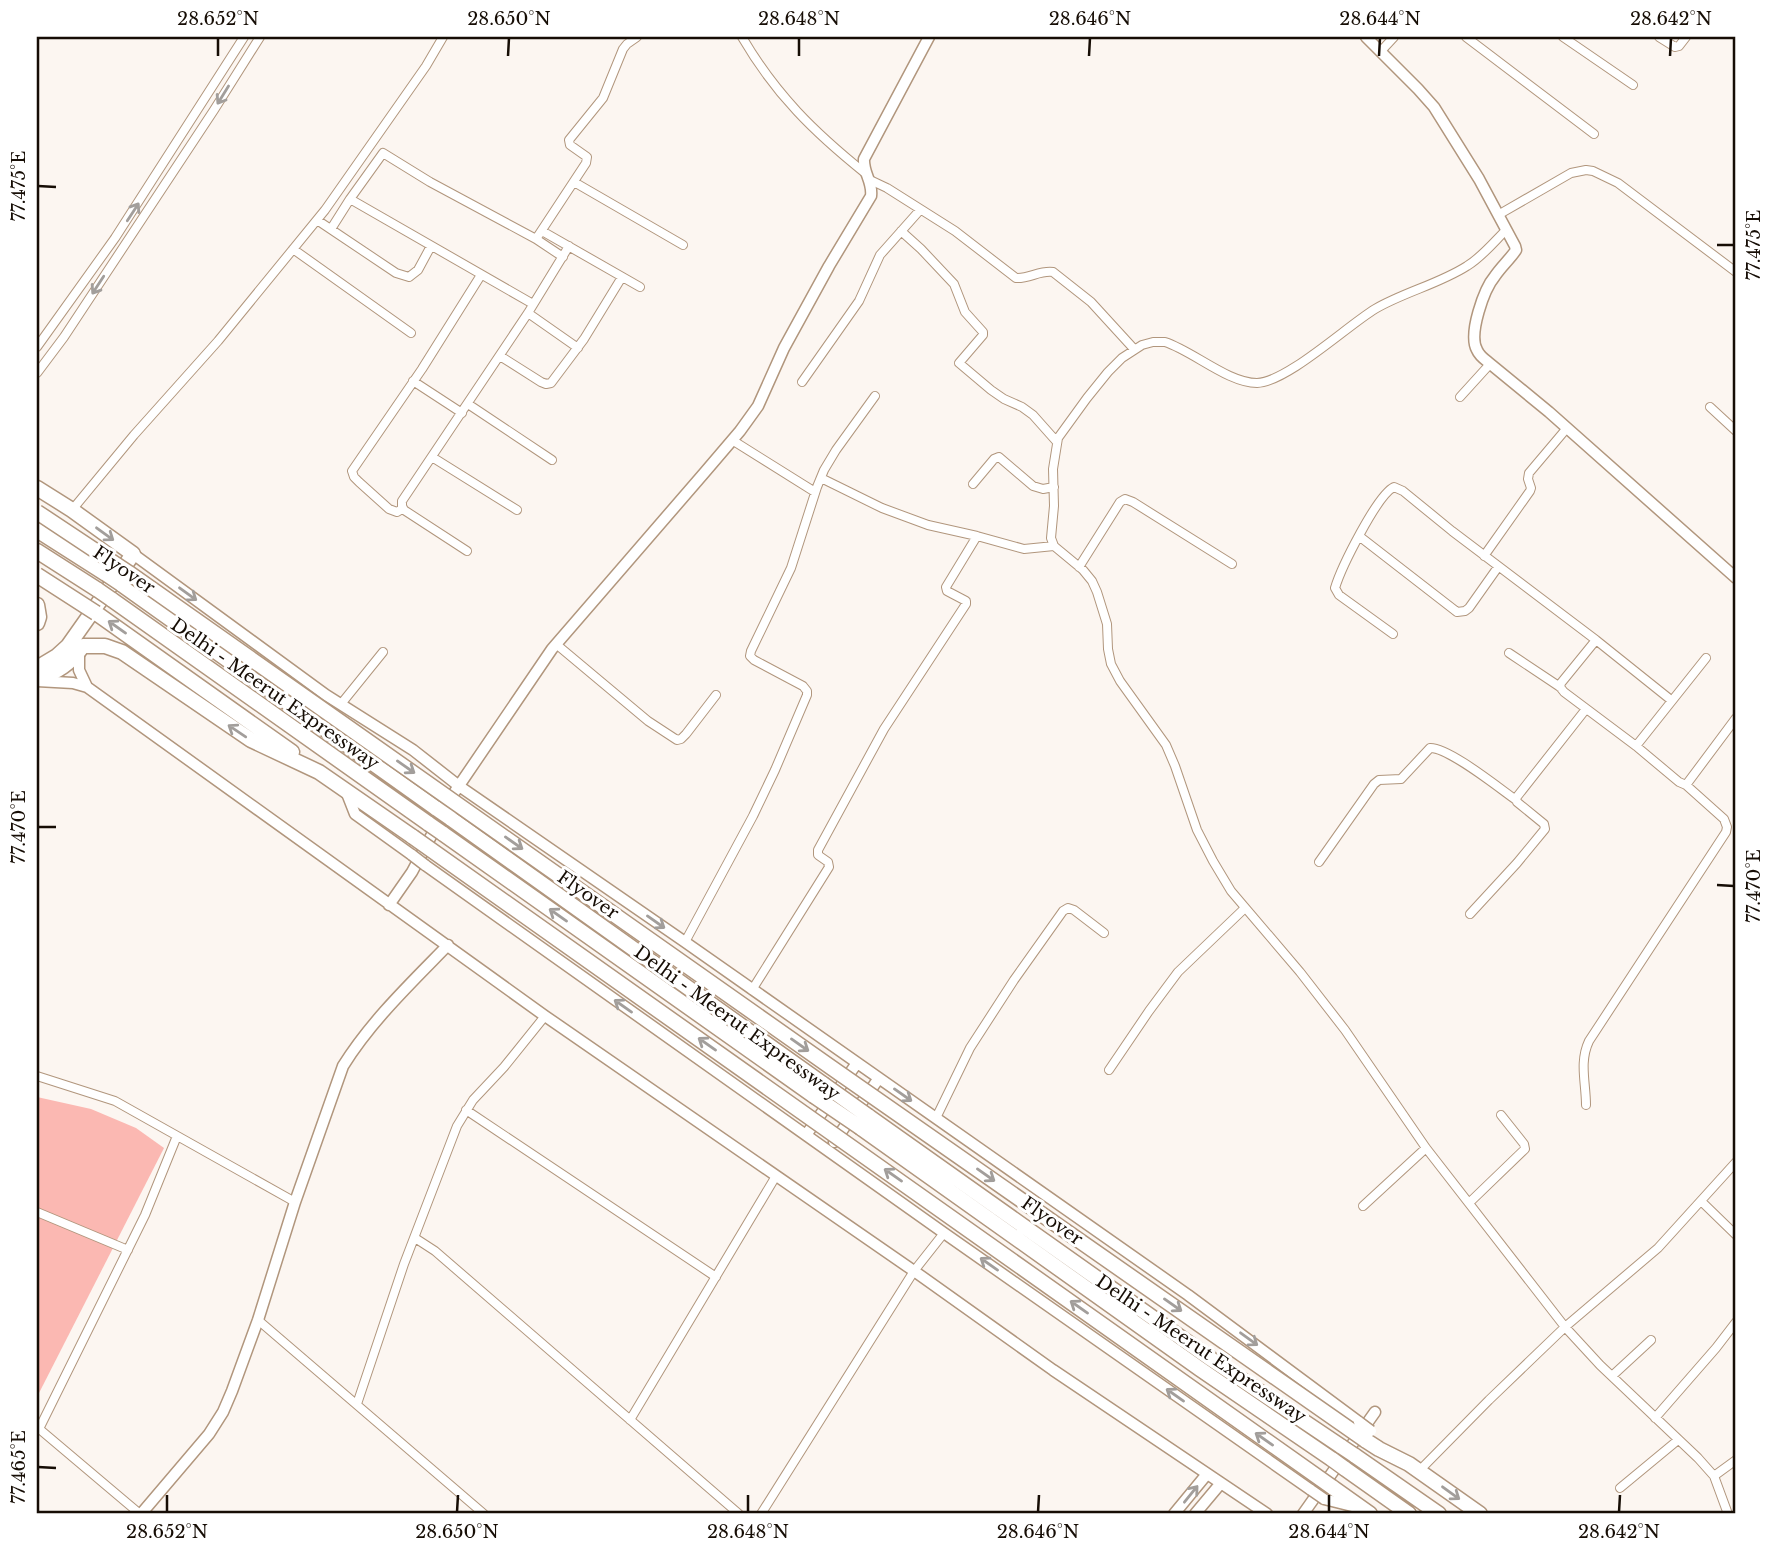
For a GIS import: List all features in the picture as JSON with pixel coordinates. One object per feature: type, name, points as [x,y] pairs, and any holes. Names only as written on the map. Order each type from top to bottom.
[{"type":"highway","points":[[37,488],[133,554],[68,646],[37,668]]},
{"type":"highway","name":"Flyover","points":[[37,512],[173,603],[821,1060],[1368,1435],[1379,1449],[1409,1464],[1480,1514]]},
{"type":"highway","name":"Delhi - Meerut Expressway","points":[[37,530],[121,584],[450,818],[818,1090]]},
{"type":"highway","name":"Delhi - Meerut Expressway","points":[[37,551],[111,599],[442,833],[1439,1514]]},
{"type":"highway","points":[[37,575],[96,613],[413,837],[1328,1493],[1366,1511]]},
{"type":"highway","points":[[37,605],[37,622]]},
{"type":"highway","points":[[37,680],[61,669],[72,661],[81,649],[105,646],[122,652],[251,740],[320,772]]},
{"type":"highway","name":"Delhi - Meerut Expressway","points":[[864,1122],[1200,1369],[1409,1514]]},
{"type":"street","points":[[37,347],[116,238],[244,37]]},
{"type":"street","points":[[38,369],[94,292],[260,37]]},
{"type":"street","points":[[72,510],[134,435],[218,341],[317,220],[426,66],[443,37]]},
{"type":"street","points":[[536,239],[587,160],[585,155],[569,145],[569,140],[603,97],[623,49],[637,37]]},
{"type":"street","points":[[742,37],[796,111],[867,176],[955,231],[1016,278],[1022,279],[1046,271],[1053,272],[1091,302],[1134,349]]},
{"type":"street","points":[[389,905],[412,872],[459,786],[531,677],[758,406],[784,348],[867,204],[872,185],[863,166],[864,159],[929,37]]},
{"type":"street","points":[[1366,37],[1434,107],[1479,180],[1516,250],[1488,286],[1475,327],[1476,347],[1490,364],[1567,428],[1736,578]]},
{"type":"street","points":[[1381,51],[1394,37]]},
{"type":"street","points":[[1466,37],[1594,134]]},
{"type":"street","points":[[1563,37],[1633,85]]},
{"type":"street","points":[[1659,37],[1675,47],[1686,37]]},
{"type":"street","points":[[331,229],[383,153],[563,257]]},
{"type":"street","points":[[1498,215],[1571,173],[1593,171],[1618,183],[1736,272]]},
{"type":"street","points":[[574,182],[683,245]]},
{"type":"street","points":[[350,199],[533,304]]},
{"type":"street","points":[[802,382],[859,301],[880,255],[920,210]]},
{"type":"street","points":[[317,220],[396,273],[409,277],[418,270],[431,246]]},
{"type":"street","points":[[1506,230],[1471,264],[1377,308],[1306,359],[1270,380],[1257,383],[1241,380],[1165,342],[1153,342],[1134,349],[1108,372],[1057,442],[1053,470],[1051,538],[1054,546],[1092,581],[1107,624],[1111,664],[1120,681],[1166,745],[1197,830],[1231,891],[1345,1030],[1426,1148],[1565,1327],[1714,1476],[1728,1514]]},
{"type":"street","points":[[542,231],[640,287]]},
{"type":"street","points":[[901,231],[954,284],[965,312],[983,332],[959,363],[990,390],[1033,415],[1057,442]]},
{"type":"street","points":[[402,509],[402,501],[500,356],[569,246]]},
{"type":"street","points":[[293,249],[411,333]]},
{"type":"street","points":[[402,509],[397,512],[389,509],[354,477],[352,471],[481,275]]},
{"type":"street","points":[[500,356],[546,384],[551,383],[578,348],[622,277]]},
{"type":"street","points":[[528,313],[578,348]]},
{"type":"street","points":[[1460,397],[1490,364]]},
{"type":"street","points":[[413,381],[462,413]]},
{"type":"street","points":[[685,942],[775,770],[807,695],[803,686],[750,656],[792,568],[821,478],[836,450],[875,396]]},
{"type":"street","points":[[468,404],[552,460]]},
{"type":"street","points":[[1710,407],[1736,431]]},
{"type":"street","points":[[1484,556],[1530,491],[1529,473],[1567,428]]},
{"type":"street","points":[[732,440],[816,492]]},
{"type":"street","points":[[432,457],[517,510]]},
{"type":"street","points":[[973,484],[999,457],[1033,486],[1042,489],[1054,486]]},
{"type":"street","points":[[821,478],[893,513],[928,525],[1024,549],[1054,546]]},
{"type":"street","points":[[1393,634],[1371,620],[1335,588],[1370,516],[1387,492],[1394,487],[1404,491],[1426,511],[1671,700]]},
{"type":"street","points":[[1079,567],[1120,502],[1125,499],[1232,564]]},
{"type":"street","points":[[402,509],[467,551]]},
{"type":"street","points":[[752,990],[829,867],[828,862],[818,855],[818,850],[884,729],[966,604],[966,601],[947,591],[946,587],[977,536]]},
{"type":"street","points":[[1360,536],[1458,612],[1469,608],[1498,567]]},
{"type":"street","points":[[133,554],[341,704],[413,750],[459,786],[1188,1295],[1359,1422],[1368,1435]]},
{"type":"street","points":[[1560,687],[1596,640]]},
{"type":"street","points":[[556,644],[629,706],[673,739],[681,740],[716,695]]},
{"type":"street","points":[[81,649],[79,670],[87,687]]},
{"type":"street","points":[[341,704],[383,652]]},
{"type":"street","points":[[1509,653],[1560,687],[1686,785],[1724,819],[1727,827],[1736,834]]},
{"type":"street","points":[[1636,746],[1706,658]]},
{"type":"street","points":[[37,680],[87,687],[545,1016],[1053,1370],[1267,1514]]},
{"type":"street","points":[[1516,800],[1586,709]]},
{"type":"street","points":[[1686,785],[1736,718]]},
{"type":"street","points":[[1319,862],[1377,782],[1401,779],[1430,748],[1439,749],[1516,800],[1544,824],[1545,829],[1470,914]]},
{"type":"street","points":[[345,790],[355,814],[425,865],[1311,1490],[1328,1493]]},
{"type":"street","points":[[1586,1105],[1586,1048],[1694,883],[1727,827]]},
{"type":"street","points":[[936,1118],[970,1048],[1063,911],[1068,908],[1074,910],[1104,933]]},
{"type":"street","points":[[1109,1070],[1178,972],[1245,908]]},
{"type":"street","points":[[177,1136],[145,1215],[38,1428],[140,1514],[209,1433],[223,1412],[258,1320],[295,1202],[343,1066],[393,1001],[448,945]]},
{"type":"street","points":[[357,1405],[391,1300],[451,1141],[466,1110],[545,1016]]},
{"type":"street","points":[[806,1135],[857,1063]]},
{"type":"street","points":[[37,1076],[115,1101],[295,1202]]},
{"type":"street","points":[[828,1150],[879,1077]]},
{"type":"street","points":[[466,1110],[716,1278]]},
{"type":"street","points":[[1469,1202],[1525,1149],[1502,1115]]},
{"type":"street","points":[[1363,1206],[1426,1148]]},
{"type":"street","points":[[1419,1471],[1489,1399],[1565,1327],[1658,1248],[1736,1162]]},
{"type":"street","points":[[630,1420],[776,1176]]},
{"type":"street","points":[[1701,1201],[1736,1235]]},
{"type":"street","points":[[37,1212],[128,1250]]},
{"type":"street","points":[[761,1514],[914,1271],[944,1233]]},
{"type":"street","points":[[415,1238],[435,1251],[739,1514]]},
{"type":"street","points":[[258,1320],[484,1514]]},
{"type":"street","points":[[1655,1418],[1736,1322]]},
{"type":"street","points":[[1612,1376],[1651,1340]]},
{"type":"street","points":[[1303,1514],[1375,1412]]},
{"type":"street","points":[[1620,1488],[1678,1440]]},
{"type":"street","points":[[1714,1476],[1736,1460]]},
{"type":"street","points":[[1174,1514],[1207,1474]]},
{"type":"street","points":[[1195,1514],[1221,1483]]},
{"type":"shaded area","points":[[37,1097],[91,1109],[136,1128],[164,1148],[38,1395]]}]
